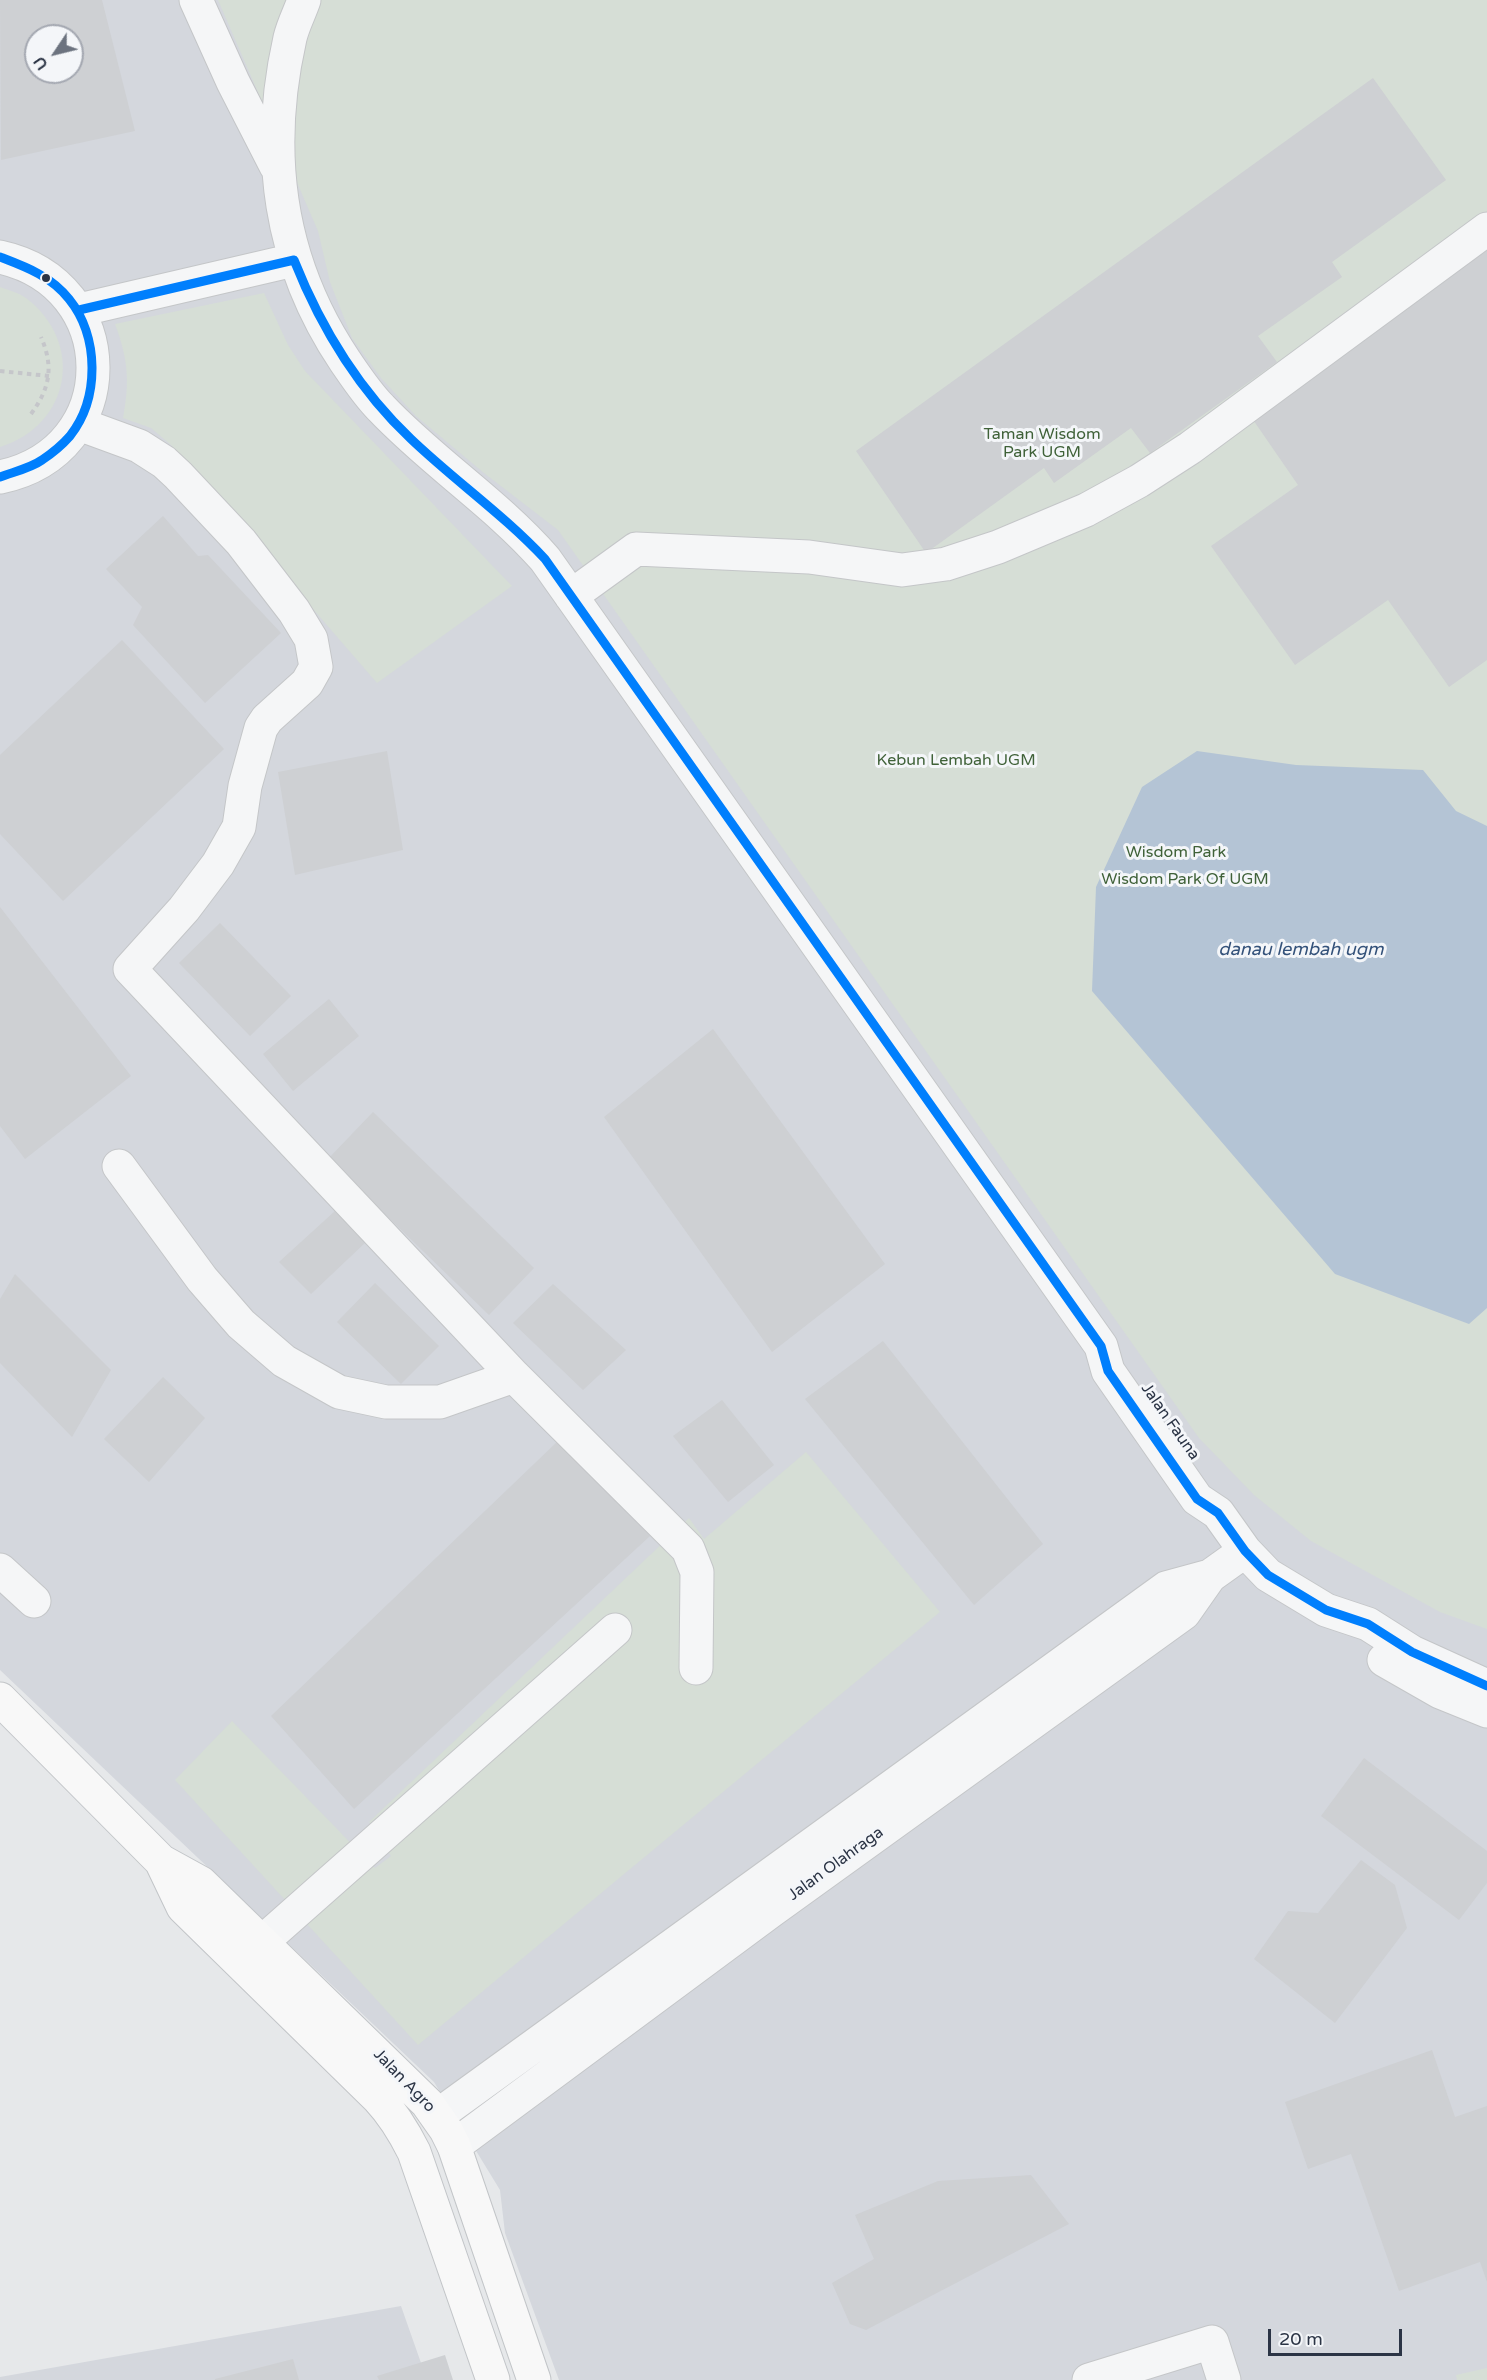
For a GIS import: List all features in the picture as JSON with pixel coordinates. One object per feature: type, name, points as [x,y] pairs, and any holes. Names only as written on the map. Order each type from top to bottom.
[{"type":"main road","name":"Jalan Agro","points":[[3,1704],[161,1861],[201,1883],[407,2081],[437,2116],[454,2146],[534,2380]]},
{"type":"main road","name":"Jalan Agro","points":[[161,1861],[183,1907],[392,2113],[414,2152],[493,2380]]},
{"type":"main road","points":[[414,2152],[437,2116]]},
{"type":"main road","points":[[414,2152],[454,2146]]},
{"type":"street","points":[[196,0],[233,82],[279,171]]},
{"type":"street","points":[[279,171],[279,131],[290,37],[304,0]]},
{"type":"street","name":"Jalan Fauna","points":[[279,171],[285,218],[294,260],[318,315],[336,348],[379,406],[412,439],[527,539],[545,559],[1101,1346],[1125,1358],[1215,1486],[1218,1513],[1245,1551]]},
{"type":"street","points":[[571,596],[636,549],[809,557],[902,570],[946,564],[998,547],[1086,510],[1139,482],[1190,448],[1487,229]]},
{"type":"street","points":[[0,257],[38,270],[79,310],[87,329],[94,368],[87,406],[79,424],[68,439],[38,464],[0,477]]},
{"type":"street","points":[[79,310],[294,260]]},
{"type":"street","points":[[79,424],[139,446],[178,475],[241,542],[294,611],[311,639],[316,667],[307,683],[267,718],[261,728],[245,786],[239,827],[218,864],[184,909],[130,969],[514,1376],[688,1549],[697,1572],[696,1668]]},
{"type":"street","points":[[119,1166],[202,1279],[241,1324],[284,1361],[339,1392],[386,1402],[440,1402],[514,1376]]},
{"type":"street","points":[[1245,1551],[1268,1575],[1326,1610],[1368,1624],[1412,1652],[1487,1686]]},
{"type":"street","name":"Jalan Olahraga","points":[[454,2146],[742,1932],[1184,1613],[1210,1576],[1245,1551]]},
{"type":"street","points":[[0,1570],[34,1601]]},
{"type":"street","name":"Jalan Olahraga","points":[[437,2116],[1166,1587],[1210,1576]]},
{"type":"street","points":[[1326,1610],[1355,1641],[1394,1667],[1440,1692],[1487,1711]]},
{"type":"street","points":[[262,1942],[615,1630]]},
{"type":"street","points":[[1089,2380],[1212,2342],[1224,2380]]},
{"type":"path","points":[[28,417],[42,398],[49,376],[47,352],[38,329]]},
{"type":"path","points":[[0,370],[49,376]]},
{"type":"shaded area","points":[[0,0],[1487,0],[1487,2380],[559,2380],[505,2233],[500,2190],[434,2082],[0,1670]]},
{"type":"shaded area","points":[[401,2306],[427,2380],[0,2380],[0,2377]]},
{"type":"green space","name":"Taman Wisdom Park UGM","points":[[218,0],[1487,0],[1487,1629],[1440,1612],[1311,1541],[1254,1495],[1199,1438],[558,530],[484,473],[416,416],[381,378],[352,338],[330,282],[318,231]]},
{"type":"green space","points":[[0,287],[26,298],[45,316],[57,337],[62,359],[62,381],[55,402],[42,421],[24,436],[0,447]]},
{"type":"green space","points":[[264,293],[288,345],[305,371],[512,586],[377,683],[171,445],[151,428],[123,418],[127,381],[123,348],[115,324]]},
{"type":"green space","points":[[806,1452],[940,1612],[418,2045],[175,1780],[232,1721],[375,1868],[391,1856],[369,1822],[689,1518],[704,1539]]},
{"type":"green space","points":[[1487,2368],[1487,2380],[1457,2380],[1456,2375]]},
{"type":"water","name":"danau lembah ugm","points":[[1197,751],[1296,765],[1423,770],[1456,811],[1487,826],[1487,1308],[1469,1324],[1335,1274],[1092,991],[1096,887],[1142,787]]},
{"type":"building","points":[[0,0],[102,0],[135,131],[1,160]]},
{"type":"building","points":[[1373,78],[1446,180],[1332,262],[1342,277],[1258,336],[1277,362],[1150,453],[1131,428],[1054,483],[1044,468],[926,553],[856,451]]},
{"type":"building","points":[[1487,241],[1487,660],[1449,687],[1388,600],[1295,665],[1211,546],[1298,485],[1247,411]]},
{"type":"building","points":[[163,516],[198,556],[208,555],[281,633],[205,703],[133,625],[142,607],[106,569]]},
{"type":"building","points":[[122,640],[224,749],[63,901],[0,834],[0,755]]},
{"type":"building","points":[[387,751],[403,850],[295,875],[278,772]]},
{"type":"building","points":[[0,907],[131,1076],[25,1159],[0,1126]]},
{"type":"building","points":[[220,923],[291,996],[250,1036],[179,963]]},
{"type":"building","points":[[329,999],[359,1036],[293,1091],[263,1054]]},
{"type":"building","points":[[713,1029],[885,1264],[772,1352],[604,1117]]},
{"type":"building","points":[[373,1112],[534,1268],[489,1315],[328,1159]]},
{"type":"building","points":[[335,1211],[367,1241],[311,1294],[279,1262]]},
{"type":"building","points":[[15,1274],[111,1370],[72,1437],[0,1363],[0,1299]]},
{"type":"building","points":[[375,1283],[439,1346],[401,1384],[337,1322]]},
{"type":"building","points":[[553,1284],[626,1350],[583,1390],[513,1323]]},
{"type":"building","points":[[883,1341],[1043,1544],[974,1605],[805,1399]]},
{"type":"building","points":[[163,1377],[205,1418],[149,1482],[104,1439]]},
{"type":"building","points":[[722,1400],[774,1465],[728,1502],[673,1436]]},
{"type":"building","points":[[558,1441],[650,1536],[354,1809],[271,1716]]},
{"type":"building","points":[[1364,1758],[1487,1851],[1487,1883],[1459,1920],[1321,1816]]},
{"type":"building","points":[[1361,1860],[1395,1885],[1407,1928],[1335,2023],[1254,1959],[1288,1911],[1318,1913]]},
{"type":"building","points":[[1432,2050],[1455,2117],[1487,2106],[1487,2282],[1480,2262],[1399,2291],[1351,2154],[1308,2169],[1285,2102]]},
{"type":"building","points":[[1031,2175],[1069,2224],[866,2330],[850,2324],[832,2283],[874,2259],[855,2215],[938,2181]]},
{"type":"building","points":[[445,2355],[453,2380],[379,2380],[377,2376]]},
{"type":"building","points":[[293,2359],[299,2380],[215,2380],[215,2379]]},
{"type":"transit line","points":[[0,257],[46,278],[69,299],[86,331],[92,367],[87,404],[70,436],[38,463],[0,477]]},
{"type":"transit line","points":[[79,310],[294,260],[329,333],[374,400],[411,439],[545,559],[1101,1346],[1108,1371],[1197,1499],[1218,1513],[1245,1551],[1268,1575],[1326,1610],[1368,1624],[1412,1652],[1487,1686]]},
{"type":"park label","name":"Kebun Lembah UGM","points":[[956,761]]},
{"type":"park label","name":"Wisdom Park","points":[[1176,853]]},
{"type":"park label","name":"Wisdom Park Of UGM","points":[[1185,880]]}]
